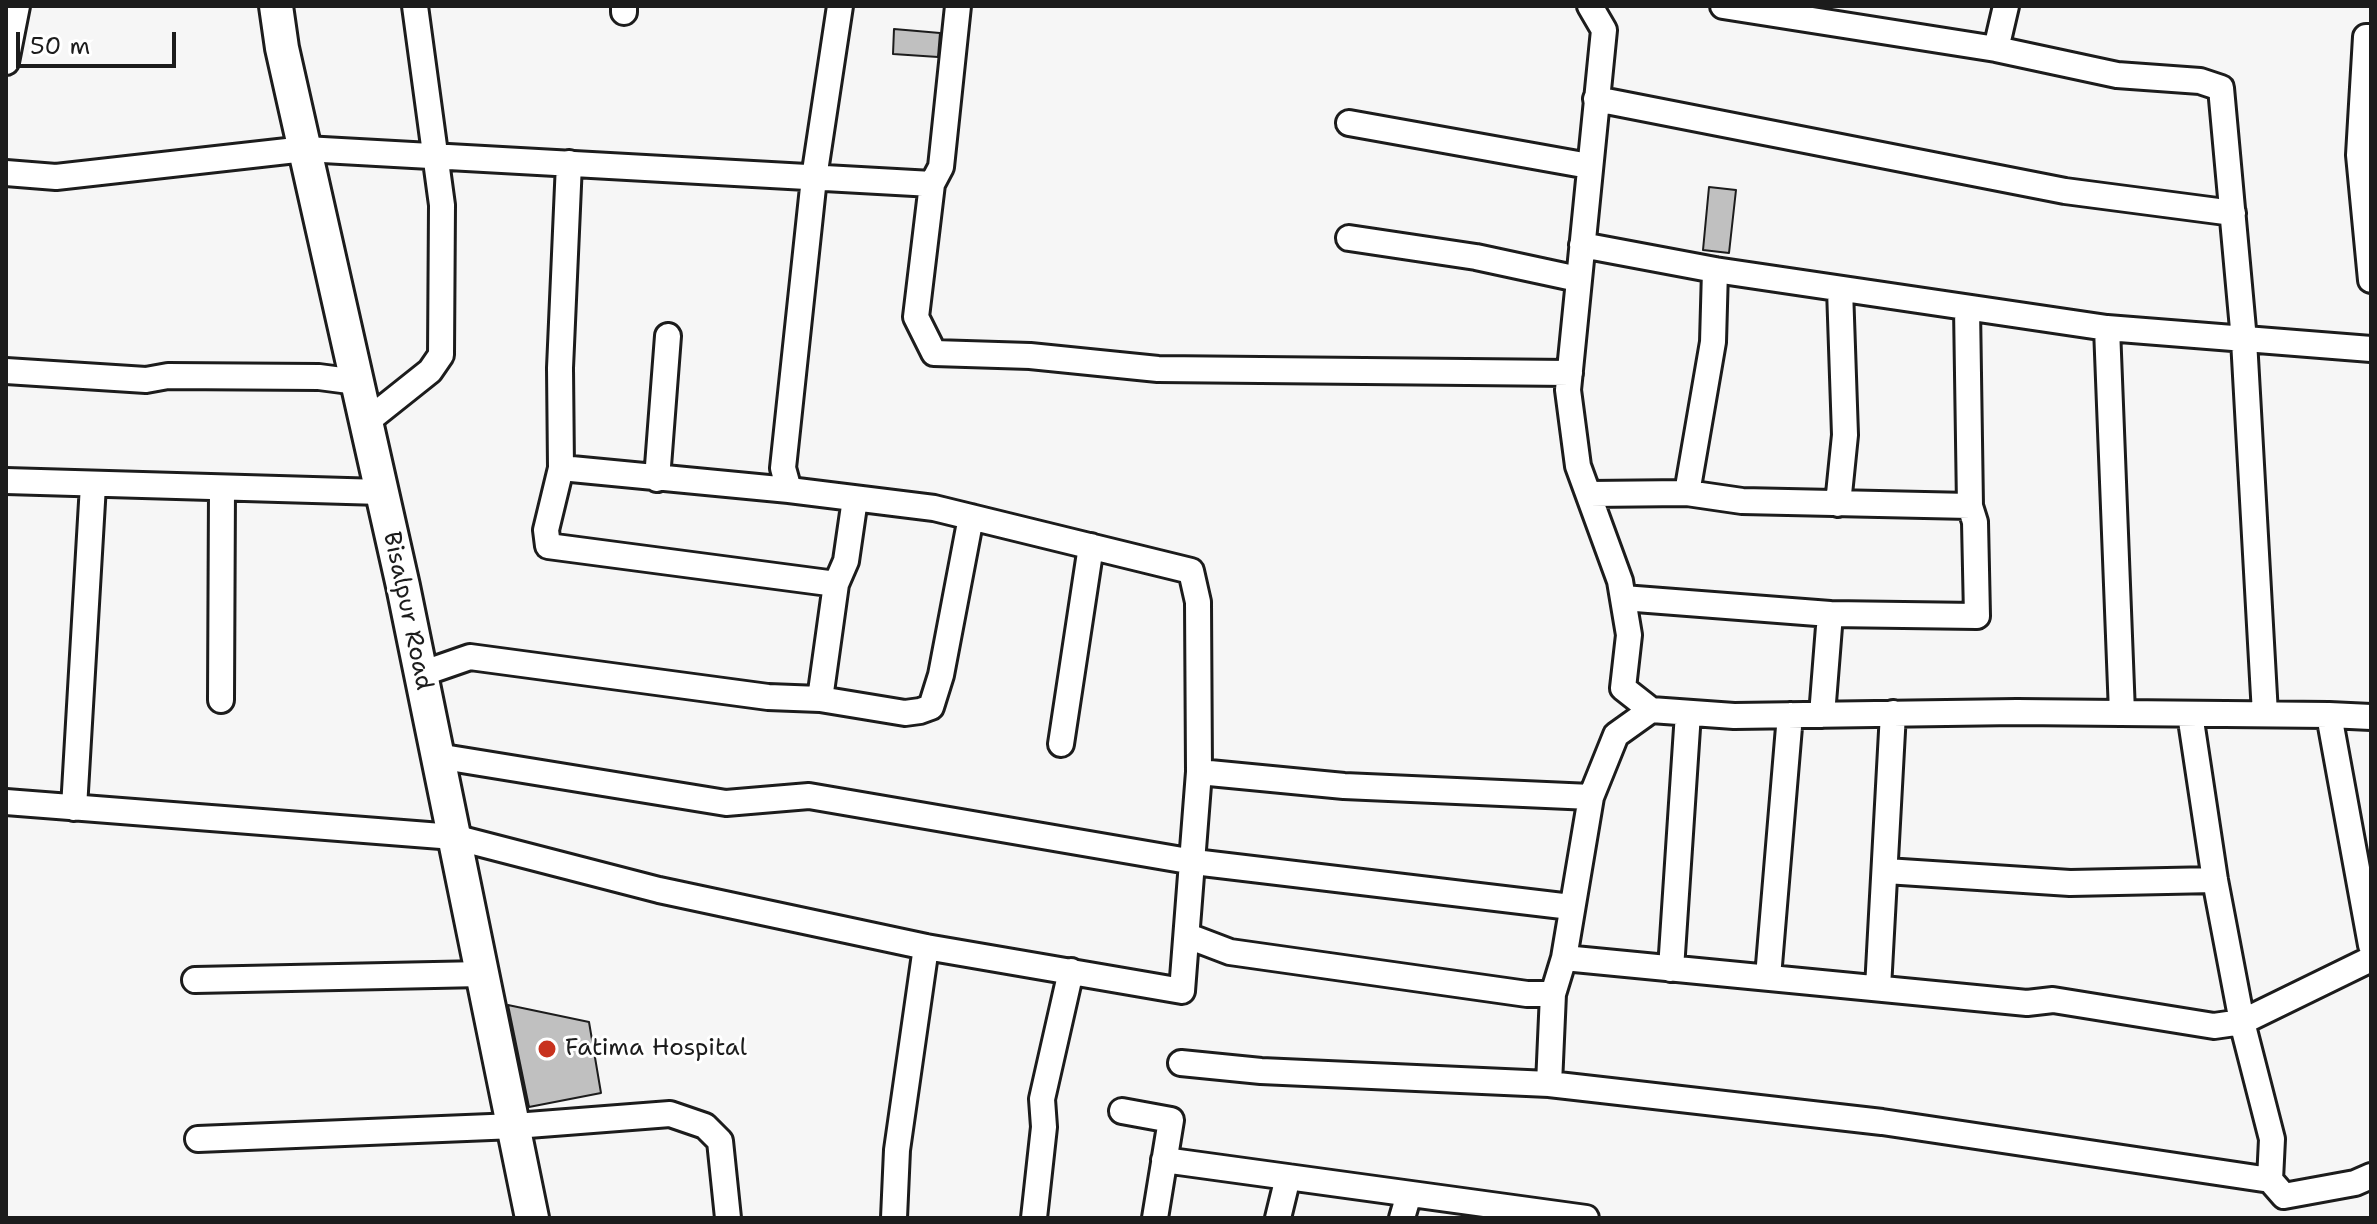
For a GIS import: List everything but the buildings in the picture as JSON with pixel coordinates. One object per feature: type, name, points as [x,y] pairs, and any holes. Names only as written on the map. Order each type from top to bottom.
[{"type":"main road","name":"Bisalpur Road","points":[[276,6],[421,674],[532,1218]]},
{"type":"street","points":[[6,62],[17,6]]},
{"type":"street","points":[[366,422],[430,371],[441,355],[442,205],[415,6]]},
{"type":"street","points":[[789,490],[783,468],[814,178],[840,6]]},
{"type":"street","points":[[958,6],[941,167],[932,184],[916,317],[934,353],[1030,356],[1158,369],[1570,373]]},
{"type":"street","points":[[1723,6],[1996,49],[2117,75],[2200,81],[2221,88],[2244,340],[2265,714]]},
{"type":"street","points":[[1996,49],[2006,6]]},
{"type":"street","points":[[1599,9],[1604,30],[1568,390],[1578,466],[1623,598],[1629,635],[1623,688],[1651,710],[1688,713],[2122,713],[2371,717]]},
{"type":"street","points":[[2371,37],[2366,37],[2365,156],[2371,280]]},
{"type":"street","points":[[1596,99],[2065,191],[2233,213]]},
{"type":"street","points":[[1349,123],[1589,166]]},
{"type":"street","points":[[6,173],[56,177],[305,149],[932,184]]},
{"type":"street","points":[[569,163],[560,368],[561,468],[546,530],[548,546],[836,584]]},
{"type":"street","points":[[1349,238],[1476,257],[1578,279]]},
{"type":"street","points":[[1582,245],[1715,270],[2107,328],[2371,349]]},
{"type":"street","points":[[1687,493],[1713,342],[1715,270]]},
{"type":"street","points":[[1838,504],[1845,435],[1840,289]]},
{"type":"street","points":[[1623,598],[1830,614],[1977,616],[1975,522],[1970,506],[1967,308]]},
{"type":"street","points":[[2107,328],[2122,713]]},
{"type":"street","points":[[657,479],[668,336]]},
{"type":"street","points":[[6,371],[146,380],[168,376],[304,376],[357,382]]},
{"type":"street","points":[[6,802],[454,837],[659,890],[926,947],[1182,991],[1199,772],[1198,602],[1191,571],[934,508],[789,490],[561,468]]},
{"type":"street","points":[[6,481],[381,492]]},
{"type":"street","points":[[74,808],[93,485]]},
{"type":"street","points":[[221,700],[222,489]]},
{"type":"street","points":[[1589,494],[1687,493],[1742,501],[1970,506]]},
{"type":"street","points":[[820,699],[836,584],[846,561],[855,499]]},
{"type":"street","points":[[421,674],[470,657],[768,697],[820,699],[905,713],[931,707],[951,632],[971,517]]},
{"type":"street","points":[[1061,744],[1091,546]]},
{"type":"street","points":[[1822,715],[1830,614]]},
{"type":"street","points":[[1549,1084],[1553,994],[1564,958],[1591,797],[1616,735],[1651,710]]},
{"type":"street","points":[[1671,969],[1688,713]]},
{"type":"street","points":[[1878,988],[1893,713]]},
{"type":"street","points":[[2190,714],[2215,880],[2242,1022],[2272,1139],[2270,1180]]},
{"type":"street","points":[[1768,977],[1790,715]]},
{"type":"street","points":[[2329,715],[2361,837],[2371,945]]},
{"type":"street","points":[[437,756],[726,803],[809,796],[1194,862],[1571,907]]},
{"type":"street","points":[[1199,772],[1344,786],[1591,797]]},
{"type":"street","points":[[1886,871],[2070,883],[2215,880]]},
{"type":"street","points":[[1188,936],[1230,952],[1527,994],[1553,994]]},
{"type":"street","points":[[894,1218],[897,1150],[926,947]]},
{"type":"street","points":[[1564,958],[2027,1003],[2053,1000],[2214,1026],[2242,1022],[2371,959]]},
{"type":"street","points":[[1034,1218],[1044,1127],[1042,1099],[1071,971]]},
{"type":"street","points":[[195,980],[482,974]]},
{"type":"street","points":[[1181,1063],[1261,1071],[1549,1084],[1882,1122],[2270,1180],[2284,1196],[2355,1183],[2371,1176]]},
{"type":"street","points":[[1122,1111],[1171,1120],[1155,1218]]},
{"type":"street","points":[[198,1139],[513,1126],[670,1114],[705,1126],[720,1141],[728,1218]]},
{"type":"street","points":[[1164,1160],[1586,1218]]},
{"type":"street","points":[[1278,1218],[1288,1177]]},
{"type":"street","points":[[1402,1218],[1409,1194]]},
{"type":"place","name":"Fatima Hospital","points":[[547,1049]]}]
